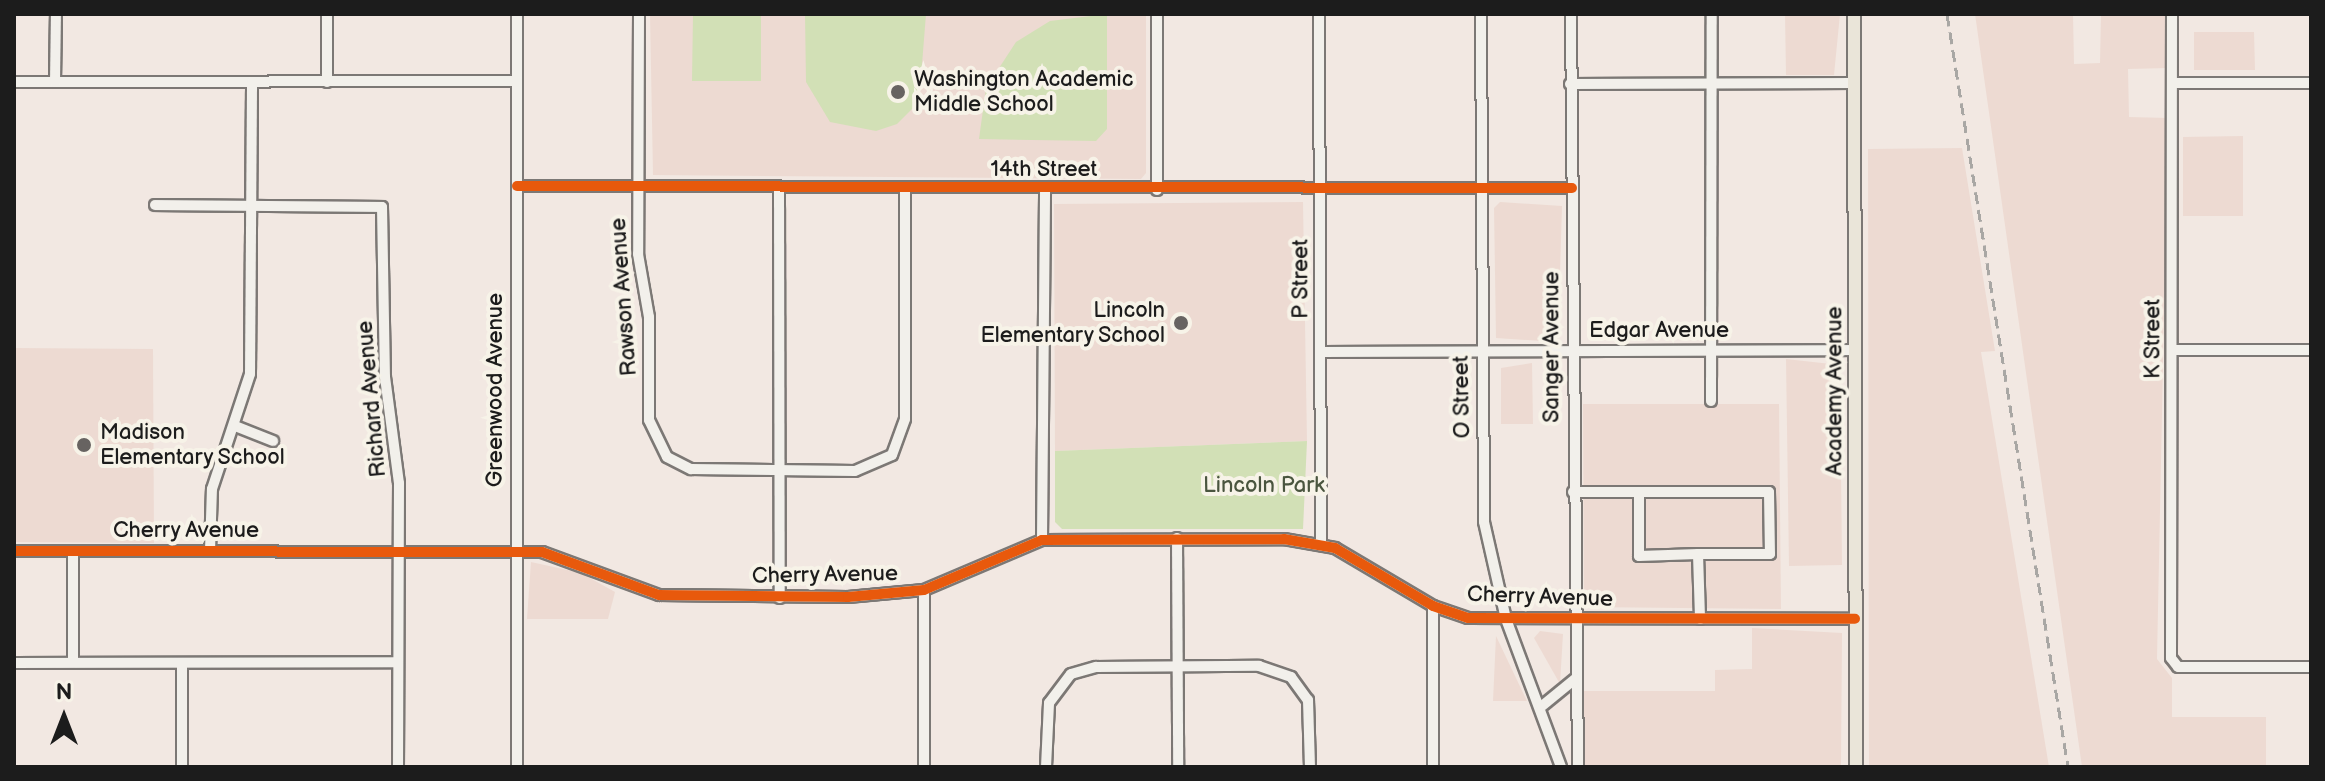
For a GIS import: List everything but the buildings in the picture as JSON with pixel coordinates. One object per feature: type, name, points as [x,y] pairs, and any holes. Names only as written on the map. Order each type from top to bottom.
[{"type":"main road","name":"Academy Avenue","points":[[1854,14],[1856,767]]},
{"type":"street","points":[[55,82],[56,14]]},
{"type":"street","points":[[327,14],[327,82]]},
{"type":"street","name":"Greenwood Avenue","points":[[517,14],[517,767]]},
{"type":"street","name":"Rawson Avenue","points":[[639,14],[638,187],[654,440],[667,457],[691,469],[868,469],[898,446],[905,419],[905,189]]},
{"type":"street","points":[[1157,14],[1157,190]]},
{"type":"street","name":"P Street","points":[[1319,14],[1321,543]]},
{"type":"street","name":"O Street","points":[[1481,14],[1484,522],[1506,619],[1542,706],[1561,767]]},
{"type":"street","name":"Sanger Avenue","points":[[1571,14],[1573,492],[1578,767]]},
{"type":"street","points":[[1711,401],[1712,14]]},
{"type":"street","name":"K Street","points":[[2172,14],[2173,664],[2311,667]]},
{"type":"street","points":[[14,82],[517,81]]},
{"type":"street","points":[[210,551],[212,489],[250,374],[252,82]]},
{"type":"street","points":[[1570,84],[1854,83]]},
{"type":"street","points":[[2172,83],[2311,83]]},
{"type":"street","name":"14th Street","points":[[517,186],[1045,190],[1572,188]]},
{"type":"street","points":[[779,188],[780,598]]},
{"type":"street","points":[[1042,540],[1045,190]]},
{"type":"street","name":"Richard Avenue","points":[[155,205],[382,207],[399,551],[398,767]]},
{"type":"street","name":"Edgar Avenue","points":[[1321,352],[1854,350]]},
{"type":"street","points":[[2173,350],[2311,350]]},
{"type":"street","points":[[235,426],[273,441]]},
{"type":"street","points":[[1573,492],[1639,492],[1769,492],[1770,554],[1639,556],[1639,492]]},
{"type":"street","points":[[1177,538],[1178,767]]},
{"type":"street","name":"Cherry Avenue","points":[[14,551],[516,552],[568,557],[659,595],[780,598],[924,590],[1042,540],[1177,538],[1321,543],[1433,606],[1506,619],[1855,619]]},
{"type":"street","points":[[73,551],[73,662]]},
{"type":"street","points":[[1698,554],[1700,619]]},
{"type":"street","points":[[924,590],[924,767]]},
{"type":"street","points":[[1433,606],[1433,767]]},
{"type":"street","points":[[14,663],[398,662]]},
{"type":"street","points":[[182,663],[182,767]]},
{"type":"street","points":[[1046,767],[1046,718],[1061,681],[1096,667],[1178,666],[1259,666],[1291,677],[1308,700],[1310,767]]},
{"type":"street","points":[[1542,706],[1575,679]]},
{"type":"shaded area","name":"Washington Academic Middle School","points":[[650,14],[1146,14],[1146,173],[1141,179],[653,175]]},
{"type":"shaded area","points":[[1785,14],[1840,14],[1834,75],[1786,75]]},
{"type":"shaded area","points":[[1975,14],[2073,14],[2074,64],[2100,63],[2101,14],[2167,14],[2168,68],[2128,69],[2129,117],[2168,118],[2157,659],[2172,678],[2172,717],[2266,717],[2266,767],[2082,767]]},
{"type":"shaded area","points":[[2194,32],[2254,32],[2255,70],[2194,70]]},
{"type":"shaded area","points":[[2243,136],[2243,216],[2183,216],[2183,137]]},
{"type":"shaded area","points":[[1962,148],[1995,351],[1981,352],[2049,767],[1869,767],[1868,149]]},
{"type":"shaded area","name":"Lincoln Elementary School","points":[[1303,202],[1307,441],[1055,451],[1054,204]]},
{"type":"shaded area","points":[[1500,202],[1562,206],[1558,342],[1496,338],[1494,208]]},
{"type":"shaded area","name":"Madison Elementary School","points":[[14,348],[153,349],[154,543],[14,542]]},
{"type":"shaded area","points":[[1786,359],[1840,365],[1842,565],[1789,566]]},
{"type":"shaded area","points":[[1532,363],[1533,424],[1501,424],[1501,368]]},
{"type":"shaded area","points":[[1583,404],[1779,404],[1781,609],[1584,607]]},
{"type":"shaded area","points":[[531,562],[581,573],[615,592],[608,619],[527,619]]},
{"type":"shaded area","points":[[1752,628],[1842,633],[1841,767],[1584,767],[1584,691],[1715,691],[1715,670],[1752,669]]},
{"type":"shaded area","points":[[1540,631],[1563,634],[1560,684],[1534,638]]},
{"type":"shaded area","points":[[1496,636],[1527,701],[1493,701]]},
{"type":"green space","points":[[693,14],[761,14],[761,81],[692,81]]},
{"type":"green space","points":[[805,14],[926,14],[919,102],[897,124],[876,131],[830,122],[806,82]]},
{"type":"green space","points":[[1107,14],[1107,129],[1096,141],[979,139],[986,88],[1016,42],[1050,21]]},
{"type":"green space","name":"Lincoln Park","points":[[1307,441],[1303,529],[1062,529],[1055,522],[1055,451]]},
{"type":"railway","points":[[1947,14],[2068,767]]},
{"type":"cycle path","points":[[517,186],[1572,188]]},
{"type":"cycle path","points":[[14,551],[542,552],[659,595],[848,597],[924,590],[1042,540],[1284,539],[1335,548],[1433,606],[1468,618],[1855,619]]},
{"type":"place","name":"Washington Academic Middle School","points":[[898,92]]},
{"type":"place","name":"Lincoln Elementary School","points":[[1181,323]]},
{"type":"place","name":"Madison Elementary School","points":[[84,445]]}]
